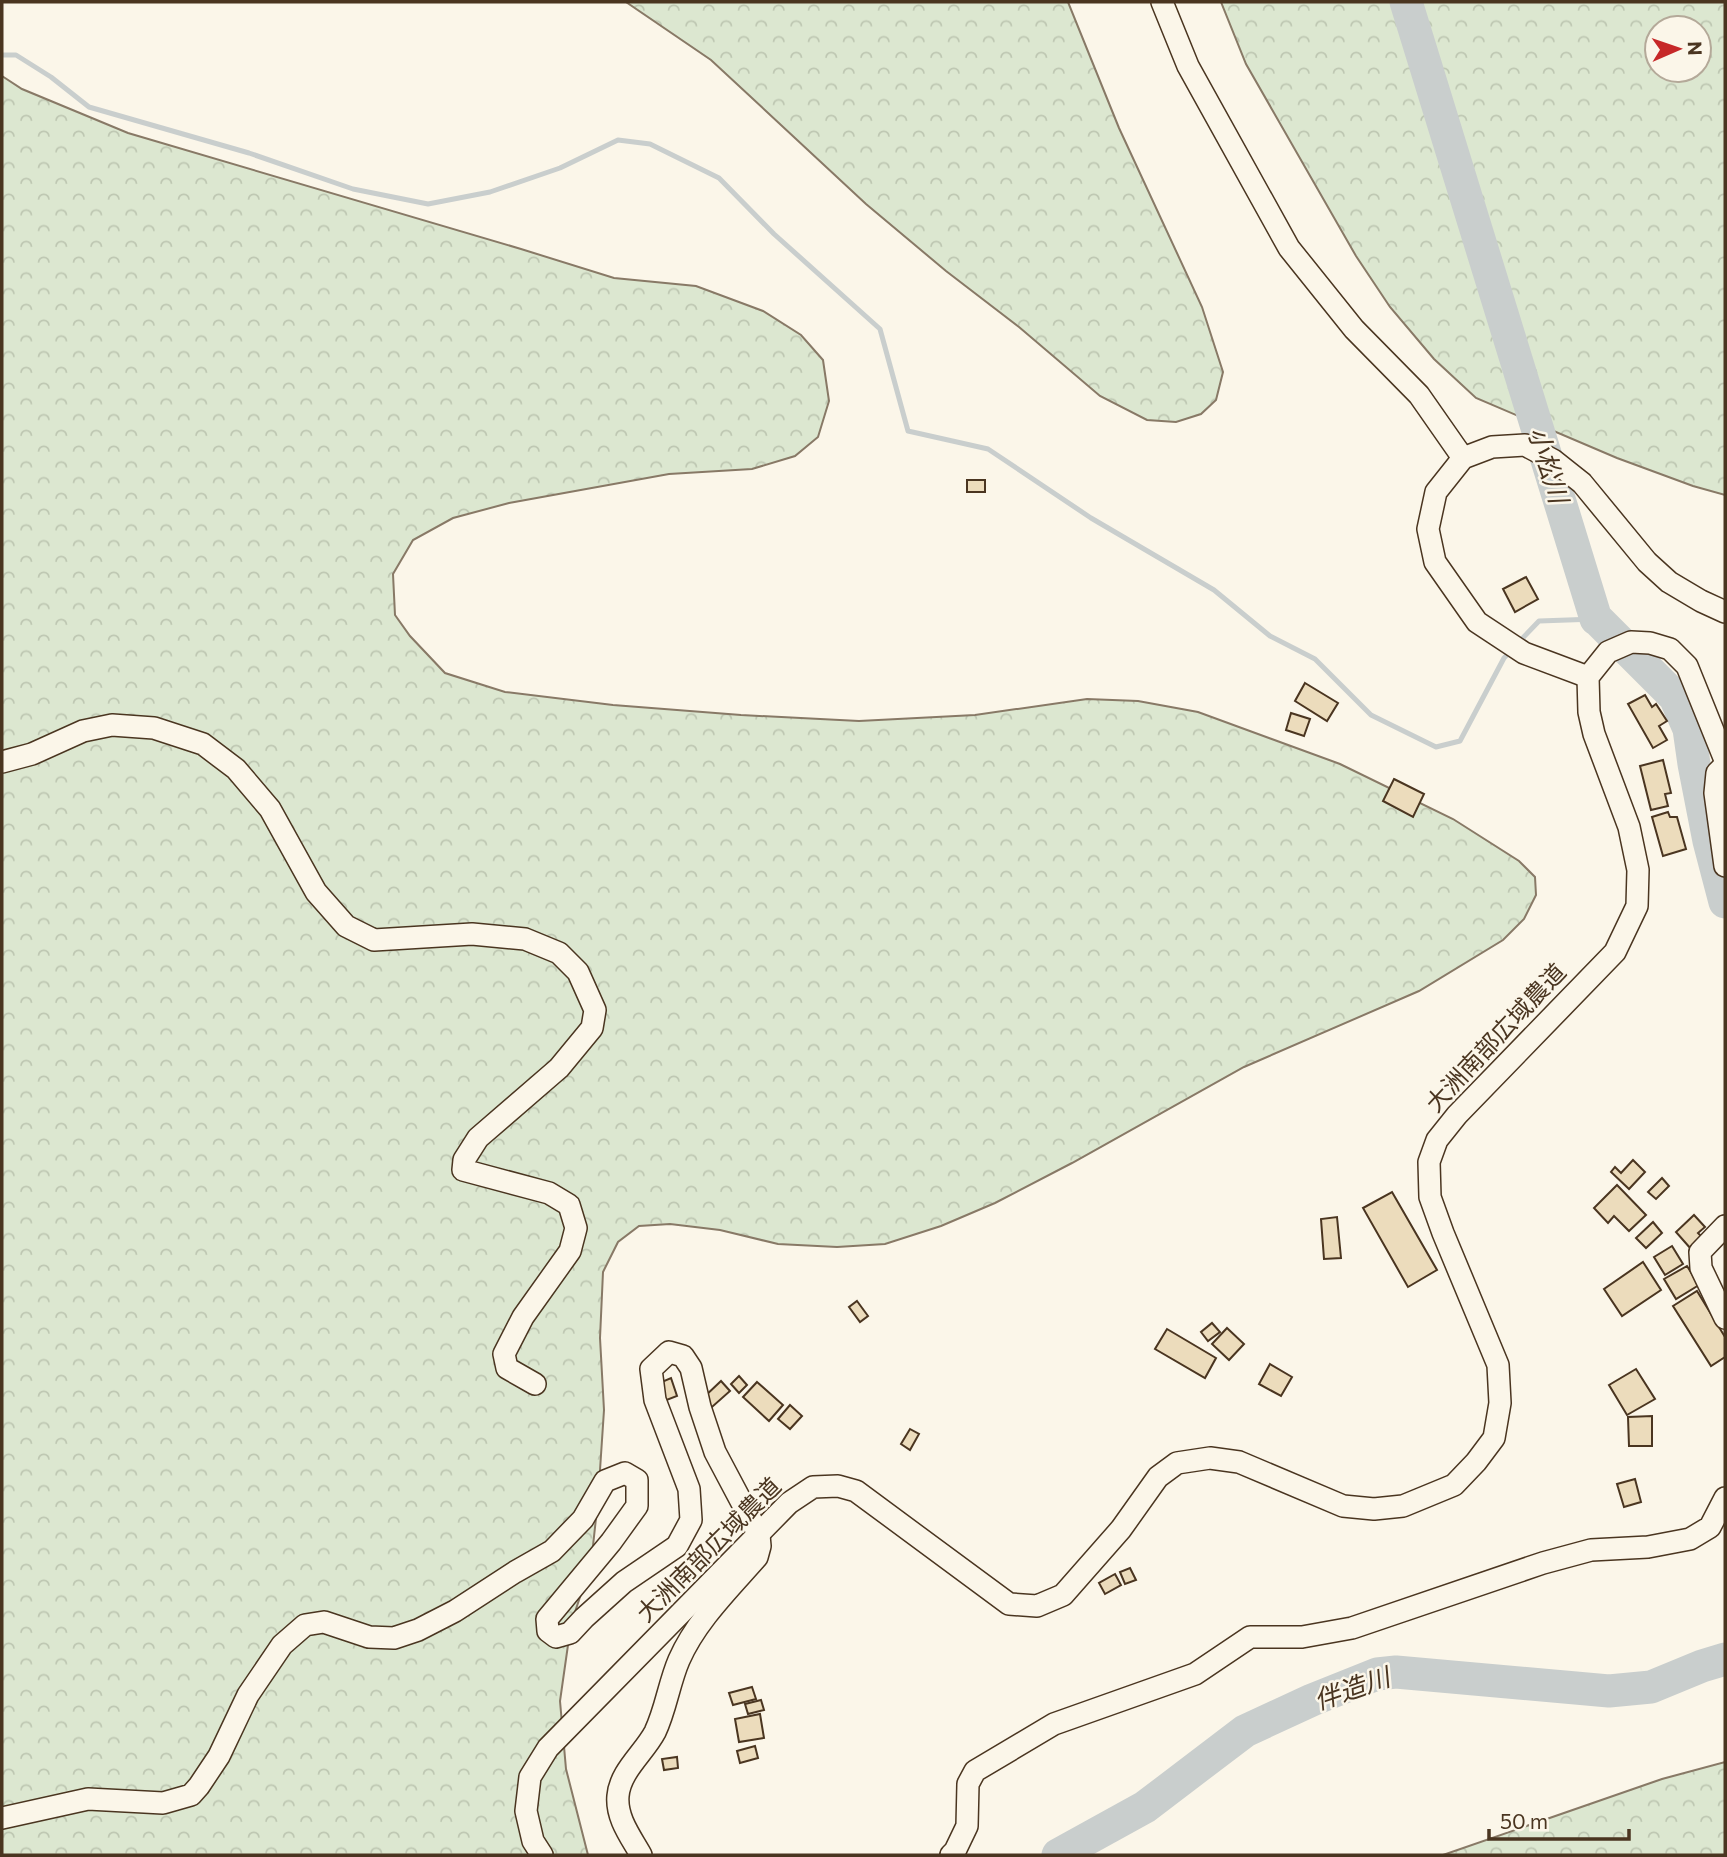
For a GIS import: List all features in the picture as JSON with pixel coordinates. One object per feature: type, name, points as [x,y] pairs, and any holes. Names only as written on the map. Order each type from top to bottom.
[{"type":"street","points":[[1162,2],[1188,66],[1289,248],[1354,329],[1419,395],[1463,458]]},
{"type":"street","points":[[1725,612],[1669,582],[1647,562],[1582,483],[1553,460],[1525,445],[1492,447],[1463,458],[1436,492],[1428,529],[1435,562],[1477,622],[1524,653],[1588,677],[1608,652],[1631,642],[1650,643],[1670,649],[1687,666],[1725,762],[1717,773],[1715,793],[1725,866]]},
{"type":"street","name":"大洲南部広域農道","points":[[542,1855],[533,1841],[526,1811],[530,1777],[548,1748],[789,1503],[813,1487],[838,1486],[856,1491],[1009,1604],[1037,1606],[1063,1595],[1121,1529],[1158,1477],[1177,1463],[1210,1458],[1240,1462],[1343,1506],[1374,1509],[1403,1506],[1454,1485],[1476,1462],[1493,1438],[1500,1403],[1498,1364],[1430,1197],[1429,1162],[1437,1140],[1457,1115],[1615,952],[1637,906],[1638,870],[1629,827],[1594,733],[1589,712],[1588,677]]},
{"type":"street","points":[[2,762],[32,754],[83,731],[112,725],[154,728],[203,744],[236,769],[270,809],[316,892],[346,926],[374,940],[472,934],[525,939],[559,953],[578,972],[595,1010],[592,1028],[559,1068],[478,1138],[464,1160],[463,1170],[549,1193],[569,1205],[576,1228],[570,1251],[523,1317],[504,1354],[507,1368],[535,1384]]},
{"type":"street","points":[[1725,1226],[1700,1252],[1701,1268],[1725,1318]]},
{"type":"street","points":[[2,1818],[88,1799],[163,1804],[191,1795],[219,1756],[248,1695],[282,1645],[305,1625],[324,1622],[369,1637],[394,1638],[418,1630],[455,1611],[552,1551],[583,1518],[605,1480],[625,1473],[637,1480],[636,1506],[611,1542],[547,1619],[548,1631],[556,1637],[570,1633],[624,1582],[677,1546],[691,1520],[689,1489],[655,1401],[651,1369],[669,1352],[682,1356],[691,1367],[700,1407],[715,1452],[759,1535],[760,1546],[757,1557],[690,1637],[678,1662],[656,1730],[625,1774],[618,1796],[621,1819],[641,1855]]},
{"type":"street","points":[[951,1855],[967,1826],[968,1784],[975,1771],[1054,1724],[1195,1674],[1250,1637],[1302,1637],[1352,1628],[1543,1563],[1591,1550],[1648,1547],[1690,1539],[1710,1527],[1725,1498]]},
{"type":"green space","points":[[626,2],[1068,2],[1119,128],[1202,307],[1223,372],[1216,400],[1201,414],[1176,422],[1147,420],[1100,396],[866,204],[711,60]]},
{"type":"green space","points":[[1221,2],[1725,2],[1725,495],[1617,458],[1476,398],[1434,359],[1390,307],[1356,256],[1246,64]]},
{"type":"green space","points":[[2,76],[22,89],[128,133],[614,278],[696,286],[763,311],[801,335],[823,360],[829,401],[818,437],[795,456],[752,469],[669,474],[509,503],[453,518],[413,540],[393,574],[395,615],[410,636],[445,673],[505,692],[613,705],[741,715],[859,721],[975,715],[1087,699],[1138,701],[1198,712],[1340,764],[1453,819],[1519,861],[1535,877],[1536,895],[1524,919],[1503,940],[1419,991],[1244,1067],[1072,1163],[995,1203],[941,1226],[885,1244],[837,1247],[778,1244],[720,1230],[670,1224],[639,1226],[618,1242],[603,1272],[600,1338],[604,1410],[591,1564],[571,1624],[560,1701],[566,1769],[588,1855],[2,1855]]},
{"type":"green space","points":[[1725,1762],[1725,1855],[1443,1855],[1662,1779]]},
{"type":"building","points":[[967,480],[985,480],[985,492],[967,492]]},
{"type":"building","points":[[1526,577],[1538,599],[1515,612],[1503,589]]},
{"type":"building","points":[[1305,683],[1338,703],[1327,721],[1295,701]]},
{"type":"building","points":[[1645,695],[1652,707],[1656,704],[1667,721],[1659,726],[1667,740],[1653,748],[1628,704]]},
{"type":"building","points":[[1291,713],[1310,719],[1304,736],[1286,730]]},
{"type":"building","points":[[1663,760],[1671,793],[1665,794],[1668,806],[1651,810],[1640,766]]},
{"type":"building","points":[[1394,779],[1424,794],[1413,817],[1383,801]]},
{"type":"building","points":[[1668,812],[1670,817],[1677,817],[1686,849],[1663,856],[1652,817]]},
{"type":"building","points":[[1633,1160],[1645,1172],[1629,1189],[1611,1172],[1615,1167],[1621,1173]]},
{"type":"building","points":[[1662,1178],[1669,1186],[1656,1199],[1648,1192]]},
{"type":"building","points":[[1617,1185],[1646,1215],[1629,1231],[1614,1216],[1608,1223],[1594,1208]]},
{"type":"building","points":[[1392,1192],[1437,1270],[1408,1287],[1363,1208]]},
{"type":"building","points":[[1694,1215],[1705,1227],[1698,1233],[1703,1238],[1691,1249],[1676,1232]]},
{"type":"building","points":[[1337,1217],[1341,1258],[1324,1259],[1321,1219]]},
{"type":"building","points":[[1653,1222],[1662,1233],[1646,1248],[1636,1238]]},
{"type":"building","points":[[1672,1246],[1683,1264],[1665,1275],[1654,1257]]},
{"type":"building","points":[[1643,1262],[1661,1290],[1622,1316],[1604,1289]]},
{"type":"building","points":[[1687,1266],[1699,1285],[1676,1299],[1664,1279]]},
{"type":"building","points":[[1697,1291],[1725,1337],[1725,1357],[1711,1366],[1673,1306]]},
{"type":"building","points":[[857,1301],[868,1316],[860,1322],[849,1307]]},
{"type":"building","points":[[1212,1323],[1220,1332],[1208,1341],[1201,1332]]},
{"type":"building","points":[[1227,1328],[1244,1344],[1229,1360],[1212,1344]]},
{"type":"building","points":[[1167,1329],[1216,1358],[1205,1378],[1155,1349]]},
{"type":"building","points":[[1270,1364],[1292,1377],[1281,1396],[1259,1384]]},
{"type":"building","points":[[1636,1369],[1655,1399],[1627,1415],[1609,1385]]},
{"type":"building","points":[[739,1376],[747,1385],[739,1393],[731,1384]]},
{"type":"building","points":[[671,1378],[677,1396],[664,1401],[657,1384]]},
{"type":"building","points":[[721,1381],[730,1391],[712,1407],[703,1398]]},
{"type":"building","points":[[757,1382],[783,1405],[769,1421],[743,1397]]},
{"type":"building","points":[[790,1405],[802,1416],[790,1429],[778,1419]]},
{"type":"building","points":[[1652,1416],[1652,1446],[1629,1446],[1628,1417]]},
{"type":"building","points":[[910,1429],[919,1434],[910,1450],[901,1444]]},
{"type":"building","points":[[1635,1479],[1641,1502],[1624,1507],[1617,1484]]},
{"type":"building","points":[[1130,1568],[1136,1580],[1125,1584],[1120,1572]]},
{"type":"building","points":[[1115,1574],[1121,1585],[1105,1594],[1099,1583]]},
{"type":"building","points":[[752,1687],[756,1699],[733,1705],[729,1693]]},
{"type":"building","points":[[761,1700],[764,1710],[748,1714],[745,1704]]},
{"type":"building","points":[[760,1714],[764,1738],[739,1742],[735,1719]]},
{"type":"building","points":[[755,1746],[758,1758],[740,1763],[737,1751]]},
{"type":"building","points":[[677,1757],[678,1768],[664,1770],[662,1759]]},
{"type":"waterway","name":"小松川","points":[[1406,2],[1596,619],[1675,697],[1689,729],[1709,841],[1725,902]]},
{"type":"waterway","points":[[2,55],[16,55],[51,77],[89,107],[249,153],[353,189],[428,204],[490,192],[560,168],[618,140],[650,144],[719,178],[774,234],[880,329],[908,431],[988,449],[1091,518],[1214,590],[1270,636],[1315,659],[1371,715],[1436,747],[1460,741],[1504,658],[1511,651]]},
{"type":"waterway","points":[[1517,644],[1539,621],[1596,619]]},
{"type":"waterway","name":"伴造川","points":[[1058,1855],[1145,1807],[1245,1731],[1377,1674],[1396,1672],[1609,1691],[1651,1687],[1725,1659]]}]
